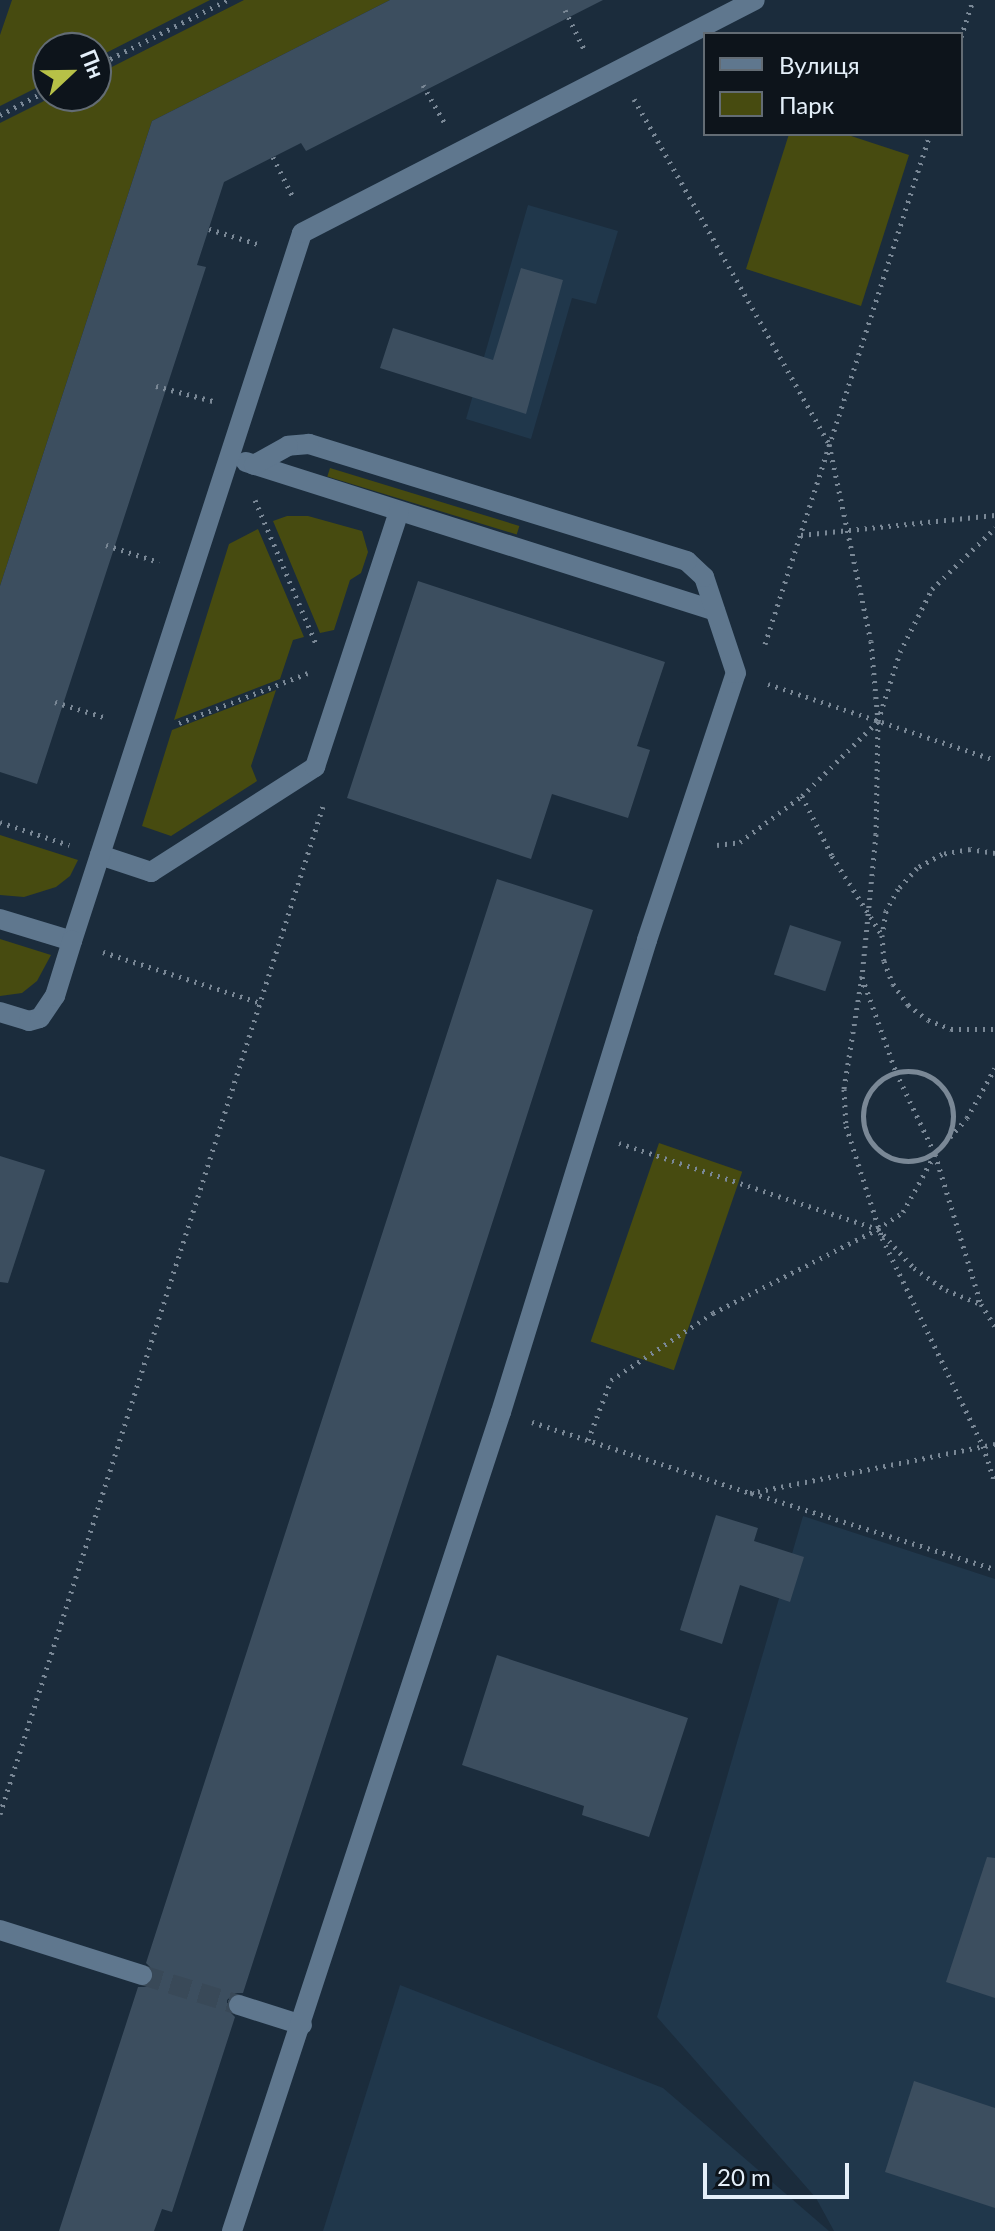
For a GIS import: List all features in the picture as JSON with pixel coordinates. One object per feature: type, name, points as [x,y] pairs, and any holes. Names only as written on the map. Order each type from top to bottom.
[{"type":"lane","points":[[0,1012],[29,1021],[40,1018],[55,996],[137,739],[240,460],[302,233],[755,0]]},
{"type":"lane","points":[[232,2231],[501,1412],[676,852],[744,676],[715,611],[704,577],[687,561],[309,444],[288,446],[240,460]]},
{"type":"lane","points":[[240,460],[715,611]]},
{"type":"lane","points":[[100,855],[151,872],[315,767],[399,511]]},
{"type":"lane","points":[[0,919],[72,941]]},
{"type":"lane","points":[[0,1930],[142,1975]]},
{"type":"lane","points":[[239,2005],[302,2025]]},
{"type":"path","points":[[112,58],[227,0]]},
{"type":"path","points":[[963,32],[973,0]]},
{"type":"path","points":[[565,10],[585,50]]},
{"type":"path","points":[[618,70],[829,444],[871,641],[878,721],[876,834],[862,976],[844,1110],[850,1145],[878,1229],[983,1446],[995,1482]]},
{"type":"path","points":[[423,85],[451,135]]},
{"type":"path","points":[[0,115],[32,98]]},
{"type":"path","points":[[929,136],[800,535],[744,676],[995,760]]},
{"type":"path","points":[[273,157],[300,211]]},
{"type":"path","points":[[209,229],[263,246]]},
{"type":"path","points":[[156,386],[224,405]]},
{"type":"path","points":[[240,460],[326,666]]},
{"type":"path","points":[[800,535],[995,515]]},
{"type":"path","points":[[676,852],[740,842],[802,796],[878,721],[900,652],[932,589],[995,528]]},
{"type":"path","points":[[106,545],[171,565]]},
{"type":"path","points":[[137,739],[326,666],[346,673]]},
{"type":"path","points":[[55,702],[120,722]]},
{"type":"path","points":[[0,1814],[328,788],[315,767]]},
{"type":"path","points":[[802,796],[868,918],[882,935]]},
{"type":"path","points":[[0,822],[100,855]]},
{"type":"path","points":[[995,853],[970,849],[942,854],[917,868],[898,889],[886,911],[882,935],[884,961],[893,984],[908,1005],[928,1020],[951,1029],[995,1029]]},
{"type":"path","points":[[72,941],[261,1003]]},
{"type":"path","points":[[862,976],[896,1072],[935,1154],[981,1304],[995,1326]]},
{"type":"path","points":[[588,1440],[611,1380],[713,1313],[878,1229],[903,1212],[935,1154],[967,1118],[995,1068]]},
{"type":"path","points":[[935,1154],[916,1162],[896,1161],[878,1152],[868,1139],[862,1123],[863,1106],[870,1090],[882,1078],[896,1072],[912,1071],[941,1084],[951,1101],[954,1121],[947,1140]]},
{"type":"path","points":[[587,1133],[878,1229],[914,1268],[946,1290],[981,1304]]},
{"type":"path","points":[[501,1412],[995,1569]]},
{"type":"path","points":[[750,1493],[995,1444]]},
{"type":"shaded area","points":[[528,205],[618,231],[596,304],[572,298],[531,439],[466,419]]},
{"type":"shaded area","points":[[803,1516],[995,1579],[995,2231],[834,2231],[816,2198],[657,2017]]},
{"type":"shaded area","points":[[400,1985],[663,2088],[829,2231],[323,2231]]},
{"type":"green space","points":[[12,0],[210,0],[112,50],[112,32],[32,32],[32,90],[0,106],[0,35]]},
{"type":"green space","points":[[244,0],[390,0],[152,121],[0,586],[0,123],[32,107],[32,112],[112,112],[112,67]]},
{"type":"green space","points":[[788,136],[851,136],[909,155],[861,306],[746,269]]},
{"type":"green space","points":[[330,468],[519,526],[517,534],[327,477]]},
{"type":"green space","points":[[287,516],[308,516],[362,531],[368,552],[361,573],[350,580],[334,630],[320,633],[273,521]]},
{"type":"green space","points":[[258,529],[304,637],[293,640],[280,679],[174,720],[229,544]]},
{"type":"green space","points":[[276,690],[251,766],[257,781],[171,836],[142,826],[172,730]]},
{"type":"green space","points":[[0,835],[78,860],[70,876],[56,887],[24,897],[0,895]]},
{"type":"green space","points":[[0,939],[51,955],[37,981],[22,993],[0,996]]},
{"type":"green space","points":[[659,1143],[742,1172],[674,1370],[591,1342]]},
{"type":"building","points":[[390,0],[603,0],[306,151],[301,143],[224,182],[197,265],[206,267],[37,784],[0,772],[0,586],[152,121]]},
{"type":"building","points":[[521,268],[563,280],[526,414],[380,368],[393,328],[493,360]]},
{"type":"building","points":[[418,581],[665,662],[637,746],[650,750],[628,818],[552,794],[531,859],[347,798]]},
{"type":"building","points":[[497,879],[593,910],[243,1993],[235,1993],[227,2000],[227,2009],[235,2017],[172,2212],[162,2209],[154,2231],[59,2231],[138,1987],[146,1987],[154,1980],[154,1971],[146,1963]]},
{"type":"building","points":[[790,925],[841,942],[825,991],[774,974]]},
{"type":"building","points":[[0,1156],[45,1170],[8,1283],[0,1282]]},
{"type":"building","points":[[716,1515],[758,1528],[754,1541],[804,1557],[790,1602],[740,1585],[722,1644],[680,1630]]},
{"type":"building","points":[[497,1655],[688,1718],[649,1837],[582,1815],[584,1806],[462,1765]]},
{"type":"building","points":[[987,1857],[995,1858],[995,1998],[946,1982]]},
{"type":"building","points":[[914,2081],[995,2108],[995,2208],[885,2172]]},
{"type":"tunnel","points":[[142,1975],[239,2005]]}]
